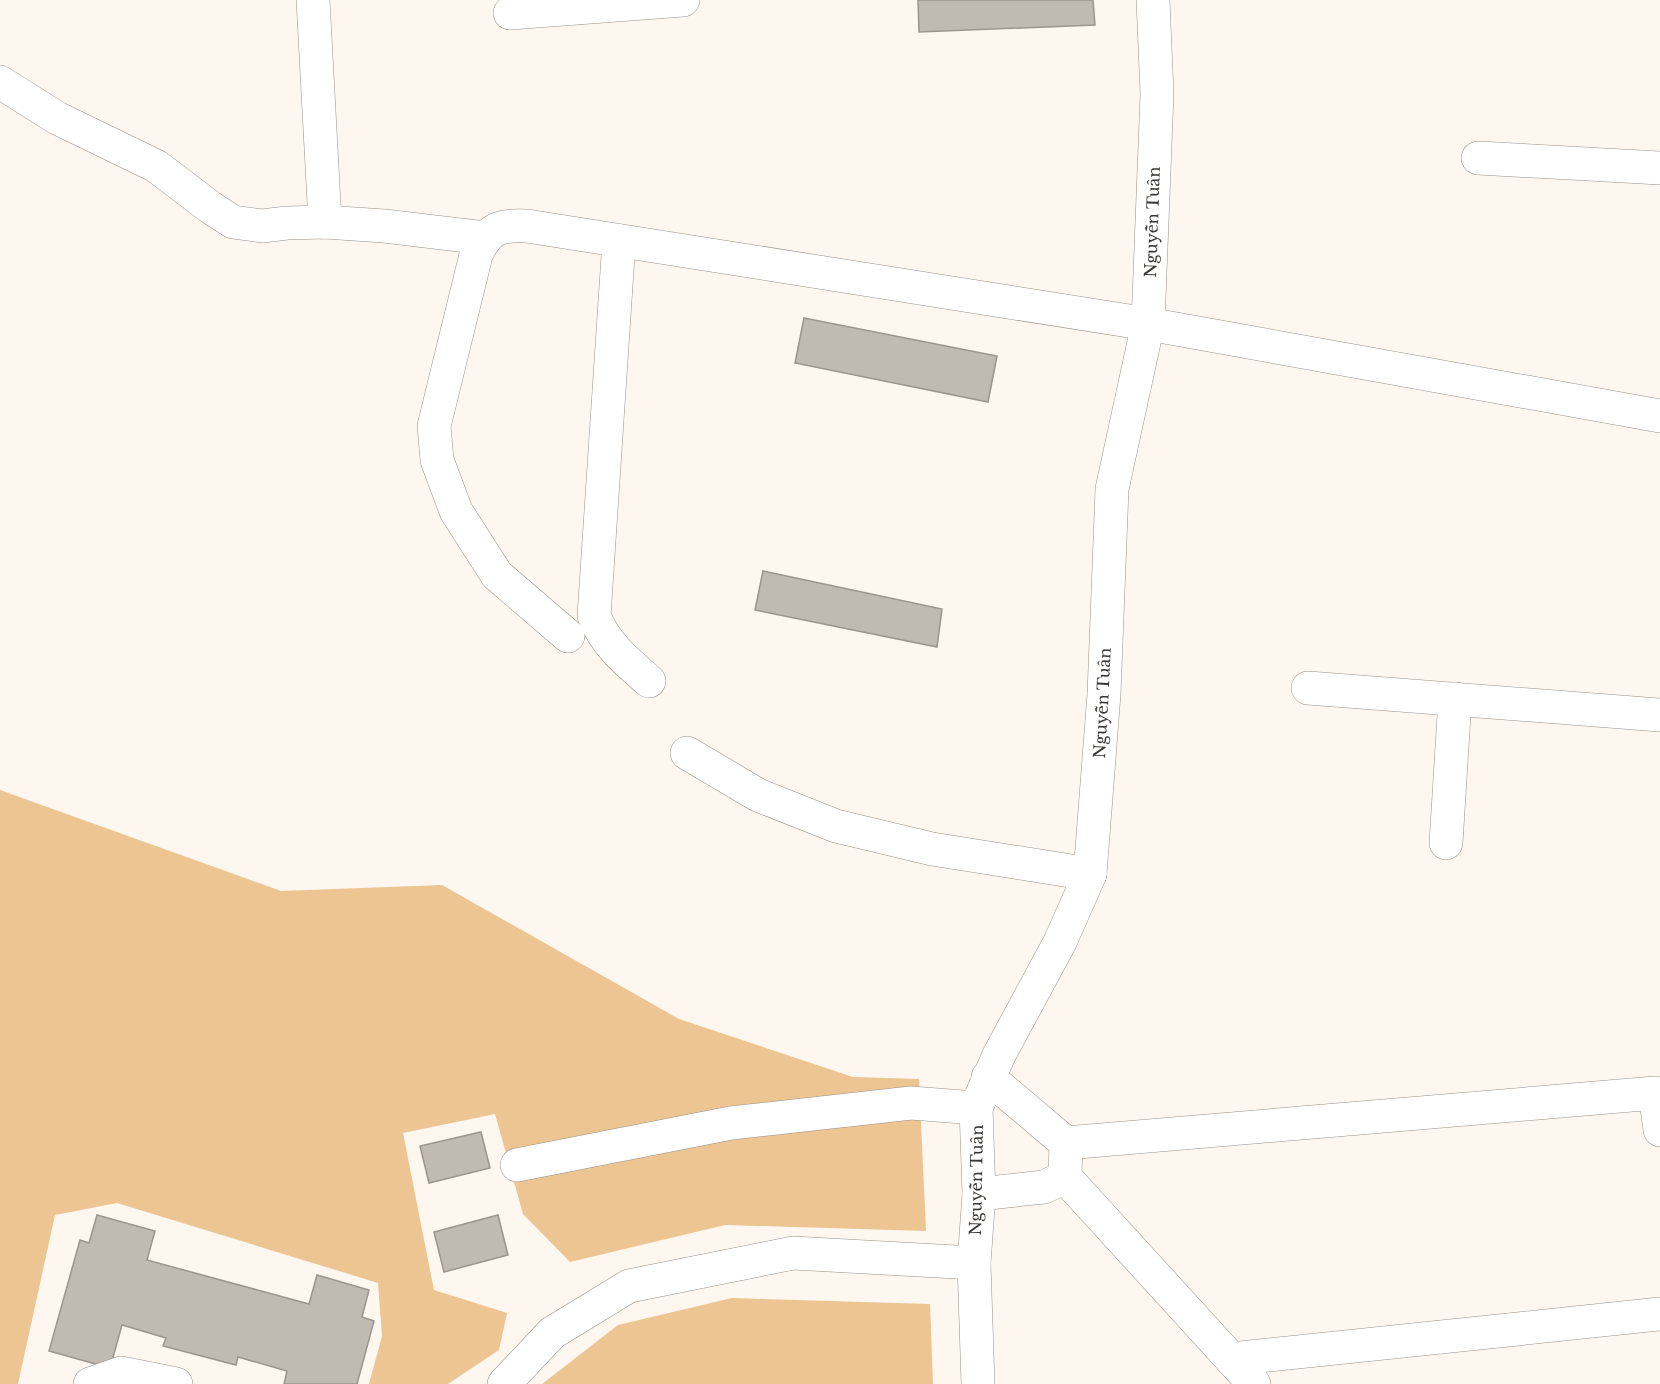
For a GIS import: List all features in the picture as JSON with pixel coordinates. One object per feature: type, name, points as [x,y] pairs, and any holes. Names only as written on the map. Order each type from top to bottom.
[{"type":"street","points":[[313,0],[325,222]]},
{"type":"street","points":[[510,13],[683,0]]},
{"type":"street","name":"Nguyễn Tuân","points":[[978,1384],[974,1263],[979,1194],[976,1108],[988,1077],[1060,942],[1090,874],[1104,694],[1112,489],[1148,324],[1157,94],[1153,0]]},
{"type":"street","points":[[0,82],[57,118],[156,166],[233,222],[262,226],[325,222],[384,226],[485,238]]},
{"type":"street","points":[[1478,158],[1660,168]]},
{"type":"street","points":[[568,636],[497,575],[456,511],[437,460],[434,426],[476,255],[485,238],[504,225],[527,226],[1148,324],[1660,416]]},
{"type":"street","points":[[619,241],[594,616],[601,633],[623,659],[649,681]]},
{"type":"street","points":[[1308,688],[1660,715]]},
{"type":"street","points":[[1446,843],[1455,699]]},
{"type":"street","points":[[687,753],[758,795],[836,826],[932,849],[1090,874]]},
{"type":"street","points":[[988,1077],[1066,1143],[1655,1093],[1660,1130]]},
{"type":"street","points":[[517,1165],[731,1123],[911,1103],[976,1108]]},
{"type":"street","points":[[1066,1143],[1065,1177],[1223,1362],[1254,1384]]},
{"type":"street","points":[[979,1194],[1044,1187],[1065,1177]]},
{"type":"street","points":[[504,1384],[552,1333],[629,1286],[793,1253],[974,1263]]},
{"type":"street","points":[[1223,1362],[1660,1314]]},
{"type":"street","points":[[90,1384],[121,1373],[176,1384]]},
{"type":"shaded area","points":[[0,790],[281,891],[442,885],[679,1019],[853,1077],[919,1079],[926,1231],[725,1225],[570,1262],[523,1214],[495,1114],[403,1133],[434,1290],[507,1313],[499,1350],[448,1384],[369,1384],[382,1336],[378,1283],[117,1203],[55,1215],[18,1384],[0,1384]]},
{"type":"shaded area","points":[[732,1298],[930,1304],[933,1384],[542,1384],[618,1325]]},
{"type":"building","points":[[918,0],[1093,0],[1095,25],[919,32]]},
{"type":"building","points":[[804,318],[997,356],[988,402],[795,363]]},
{"type":"building","points":[[763,571],[942,609],[937,647],[755,610]]},
{"type":"building","points":[[481,1132],[490,1168],[429,1183],[420,1146]]},
{"type":"building","points":[[97,1215],[155,1231],[147,1260],[309,1304],[317,1275],[369,1290],[362,1317],[374,1321],[357,1384],[284,1384],[287,1371],[238,1357],[236,1365],[163,1346],[166,1338],[122,1325],[110,1368],[49,1351],[80,1240],[89,1243]]},
{"type":"building","points":[[498,1215],[508,1255],[444,1272],[434,1232]]}]
